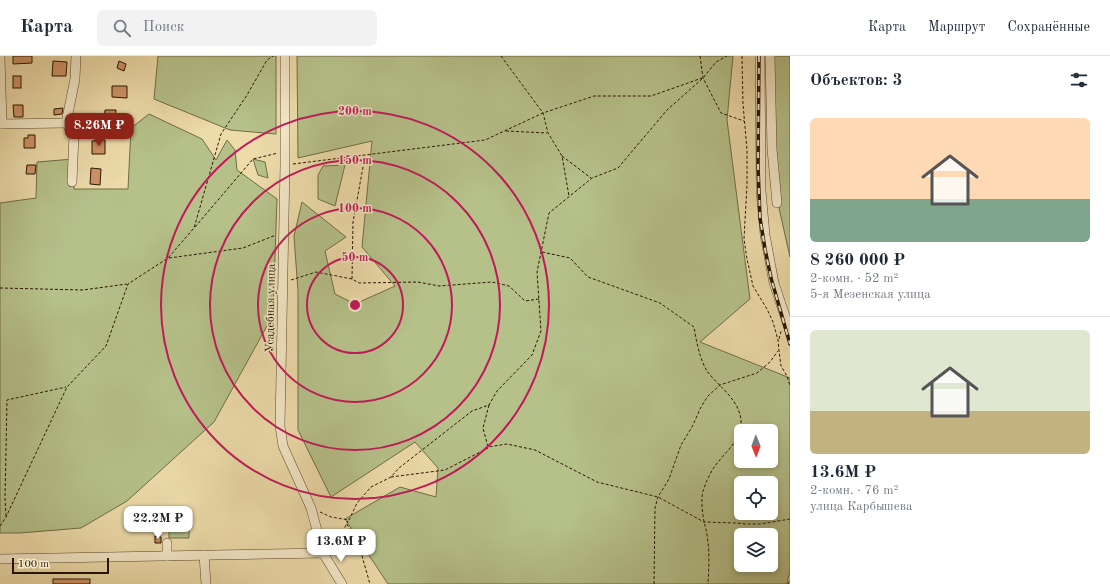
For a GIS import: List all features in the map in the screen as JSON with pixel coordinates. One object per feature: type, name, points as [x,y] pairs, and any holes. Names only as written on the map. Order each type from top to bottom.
[{"type":"street","points":[[0,56],[1,124],[66,123]]},
{"type":"street","points":[[72,182],[74,134],[66,123],[75,80],[76,56]]},
{"type":"street","name":"Усадебная улица","points":[[285,56],[285,166],[280,426],[283,446],[311,508],[323,553],[342,584]]},
{"type":"street","points":[[760,56],[761,191],[765,235],[774,283],[790,331]]},
{"type":"street","points":[[770,56],[772,149],[777,203]]},
{"type":"street","points":[[166,543],[167,556]]},
{"type":"street","points":[[0,559],[323,553]]},
{"type":"street","points":[[204,555],[206,584]]},
{"type":"path","points":[[194,228],[221,134],[247,95],[267,60],[273,56]]},
{"type":"path","points":[[501,56],[543,113],[548,133],[562,156],[569,197]]},
{"type":"path","points":[[700,56],[703,78],[720,113],[744,121]]},
{"type":"path","points":[[488,447],[483,428],[489,404],[497,391],[532,355],[542,331],[537,272],[549,213],[592,178],[618,168],[666,110],[703,78],[716,62],[727,56]]},
{"type":"path","points":[[742,56],[744,121],[747,150],[744,239],[753,286],[773,322],[778,340],[778,351],[781,366],[790,386]]},
{"type":"path","points":[[285,166],[485,140],[543,113],[594,96],[651,96],[703,78]]},
{"type":"path","points":[[505,131],[548,133]]},
{"type":"path","points":[[0,288],[83,290],[128,284],[168,258],[254,159],[285,152]]},
{"type":"path","points":[[352,279],[353,222],[365,155]]},
{"type":"path","points":[[562,156],[592,178]]},
{"type":"path","points":[[168,258],[243,248],[284,232]]},
{"type":"path","points":[[541,252],[570,258],[588,277],[660,303],[694,327],[698,348],[706,370],[731,398],[739,411],[741,420],[740,431],[735,443],[715,467],[703,492],[702,503],[709,561],[708,584]]},
{"type":"path","points":[[283,282],[316,272],[352,279],[359,283],[418,282],[439,286],[492,282],[509,286],[525,301],[539,299]]},
{"type":"path","points":[[0,526],[6,517],[67,386],[106,346],[128,284]]},
{"type":"path","points":[[654,584],[655,508],[658,497],[669,479],[680,445],[692,427],[708,396],[720,385],[757,373],[770,362],[778,351]]},
{"type":"path","points":[[6,517],[6,400],[67,386]]},
{"type":"path","points":[[391,477],[399,468],[472,411],[489,404]]},
{"type":"path","points":[[323,553],[338,541],[357,503],[371,487],[391,477],[445,470],[488,447],[507,444],[535,450],[598,482],[658,497],[704,522],[760,524],[790,519]]},
{"type":"path","points":[[311,508],[331,517],[349,520]]},
{"type":"path","points":[[347,524],[362,556],[370,584]]},
{"type":"path","points":[[788,584],[790,580]]},
{"type":"green space","points":[[158,56],[276,56],[276,134],[230,130],[154,99]]},
{"type":"green space","points":[[297,56],[733,56],[727,120],[750,299],[700,342],[790,378],[790,571],[788,584],[388,584],[345,519],[400,487],[436,497],[438,468],[415,442],[331,497],[298,430],[298,291],[294,236],[302,202],[346,237],[325,251],[335,294],[355,304],[395,286],[362,247],[372,141],[298,158]]},
{"type":"green space","points":[[772,56],[790,56],[790,257],[775,190]]},
{"type":"green space","points":[[149,114],[202,139],[216,160],[227,140],[235,150],[237,170],[277,199],[273,315],[214,422],[127,501],[81,528],[20,533],[0,533],[0,203],[36,198],[37,162],[74,159],[74,189],[128,189],[131,128]]},
{"type":"green space","points":[[253,159],[265,162],[268,178],[258,175]]},
{"type":"green space","points":[[345,165],[335,206],[318,199],[318,175],[323,166]]},
{"type":"green space","points":[[189,518],[189,538],[169,538],[169,519]]},
{"type":"building","points":[[13,56],[32,56],[32,63],[13,64]]},
{"type":"building","points":[[53,61],[67,62],[66,76],[52,76]]},
{"type":"building","points":[[119,61],[126,64],[124,71],[117,68]]},
{"type":"building","points":[[13,76],[21,76],[21,88],[13,88]]},
{"type":"building","points":[[112,86],[127,86],[127,98],[112,97]]},
{"type":"building","points":[[13,105],[23,105],[23,117],[14,117]]},
{"type":"building","points":[[63,108],[62,114],[54,115],[54,109]]},
{"type":"building","points":[[105,110],[116,110],[115,122],[104,121]]},
{"type":"building","points":[[28,135],[35,135],[35,148],[24,148],[24,138],[28,138]]},
{"type":"building","points":[[105,140],[105,154],[92,154],[92,141]]},
{"type":"building","points":[[27,165],[36,165],[35,174],[26,174]]},
{"type":"building","points":[[91,168],[101,169],[100,185],[90,184]]},
{"type":"building","points":[[155,536],[161,537],[161,543],[155,543]]},
{"type":"building","points":[[53,579],[90,579],[90,584],[53,584]]},
{"type":"railway","points":[[759,56],[758,166],[760,218],[771,278],[790,344]]}]
